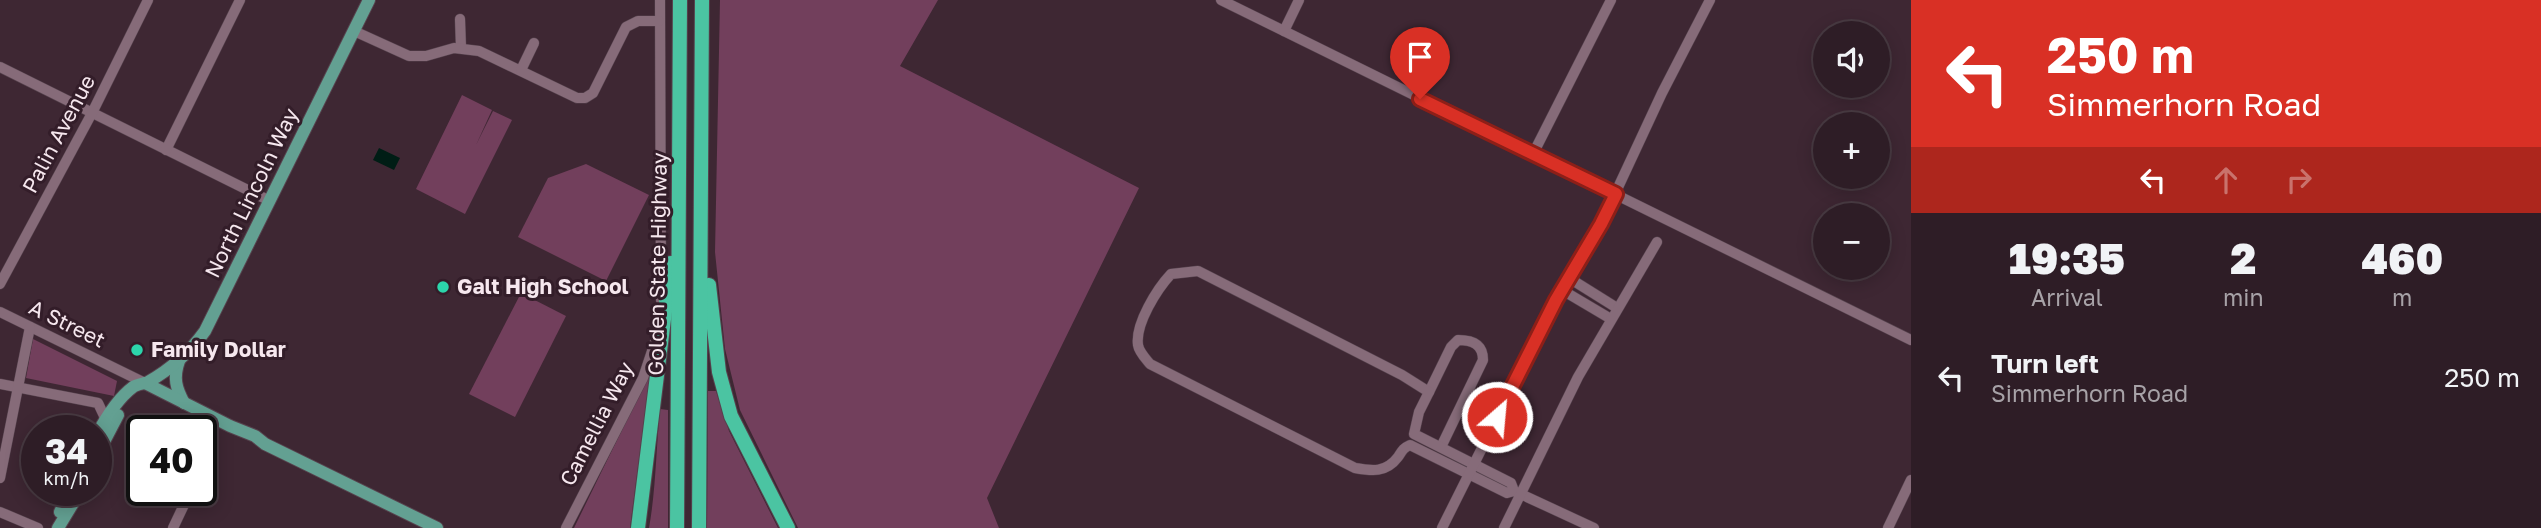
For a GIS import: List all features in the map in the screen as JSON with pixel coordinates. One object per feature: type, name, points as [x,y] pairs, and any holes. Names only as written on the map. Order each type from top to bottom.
[{"type":"highway","name":"Golden State Highway","points":[[677,528],[680,0]]},
{"type":"highway","name":"Golden State Highway","points":[[699,528],[702,0]]},
{"type":"highway","points":[[701,169],[711,317],[724,394],[732,416],[788,528]]},
{"type":"highway","points":[[638,528],[680,189]]},
{"type":"main road","name":"North Lincoln Way","points":[[145,383],[179,361],[205,331],[369,0]]},
{"type":"main road","points":[[179,361],[176,384],[184,404]]},
{"type":"main road","points":[[110,415],[134,386],[145,383]]},
{"type":"main road","points":[[112,427],[145,383]]},
{"type":"main road","name":"A Street","points":[[145,383],[437,528]]},
{"type":"main road","points":[[56,528],[65,506]]},
{"type":"main road","points":[[56,528],[70,506]]},
{"type":"street","name":"Palin Avenue","points":[[0,284],[92,113],[148,0]]},
{"type":"street","points":[[166,149],[240,0]]},
{"type":"street","name":"Camellia Way","points":[[566,528],[643,378],[658,332],[661,296],[660,0]]},
{"type":"street","points":[[1221,0],[1911,340]]},
{"type":"street","points":[[1284,31],[1299,0]]},
{"type":"street","points":[[1533,154],[1611,0]]},
{"type":"street","points":[[1442,528],[1562,290],[1601,224],[1662,93],[1710,0]]},
{"type":"street","points":[[460,19],[461,48]]},
{"type":"street","points":[[354,31],[409,56],[426,56],[461,48],[488,54],[585,99],[593,93],[626,27],[638,21],[659,21]]},
{"type":"street","points":[[521,70],[534,43]]},
{"type":"street","points":[[0,67],[270,201]]},
{"type":"street","points":[[1504,528],[1517,493],[1578,377],[1657,242]]},
{"type":"street","points":[[1429,392],[1402,375],[1198,271],[1171,274],[1158,288],[1139,332],[1138,348],[1150,364],[1355,468],[1376,471],[1393,464],[1405,447],[1410,446],[1511,483],[1517,493],[1594,528]]},
{"type":"street","points":[[1569,278],[1617,308]]},
{"type":"street","points":[[1562,290],[1611,319]]},
{"type":"street","name":"A Street","points":[[0,312],[145,383]]},
{"type":"street","points":[[0,478],[30,327]]},
{"type":"street","points":[[1441,447],[1483,360],[1483,352],[1472,341],[1458,340],[1451,347],[1419,412],[1414,433],[1441,447],[1471,469]]},
{"type":"street","points":[[0,384],[98,403],[104,415]]},
{"type":"street","points":[[1888,528],[1911,480]]},
{"type":"street","points":[[173,528],[183,506]]},
{"type":"street","points":[[0,512],[38,528]]},
{"type":"shaded area","points":[[720,0],[938,0],[900,66],[1139,188],[987,498],[999,528],[798,528],[740,410],[725,349],[715,252]]},
{"type":"shaded area","points":[[462,95],[492,110],[476,145],[493,111],[512,120],[465,214],[416,189]]},
{"type":"shaded area","points":[[379,148],[400,158],[394,170],[373,160]]},
{"type":"shaded area","points":[[586,164],[649,195],[606,281],[518,237],[548,178]]},
{"type":"shaded area","points":[[521,293],[566,316],[515,417],[469,394]]},
{"type":"shaded area","points":[[33,339],[117,381],[114,396],[26,378]]},
{"type":"shaded area","points":[[653,351],[630,528],[574,528],[638,397]]},
{"type":"shaded area","points":[[708,391],[716,391],[729,431],[778,528],[707,528]]},
{"type":"shaded area","points":[[660,409],[668,410],[668,528],[649,528],[655,484]]},
{"type":"place","name":"Galt High School","points":[[443,287]]},
{"type":"place","name":"Family Dollar","points":[[137,350]]},
{"type":"route","points":[[1420,99],[1616,194],[1556,300],[1497,417]]}]
